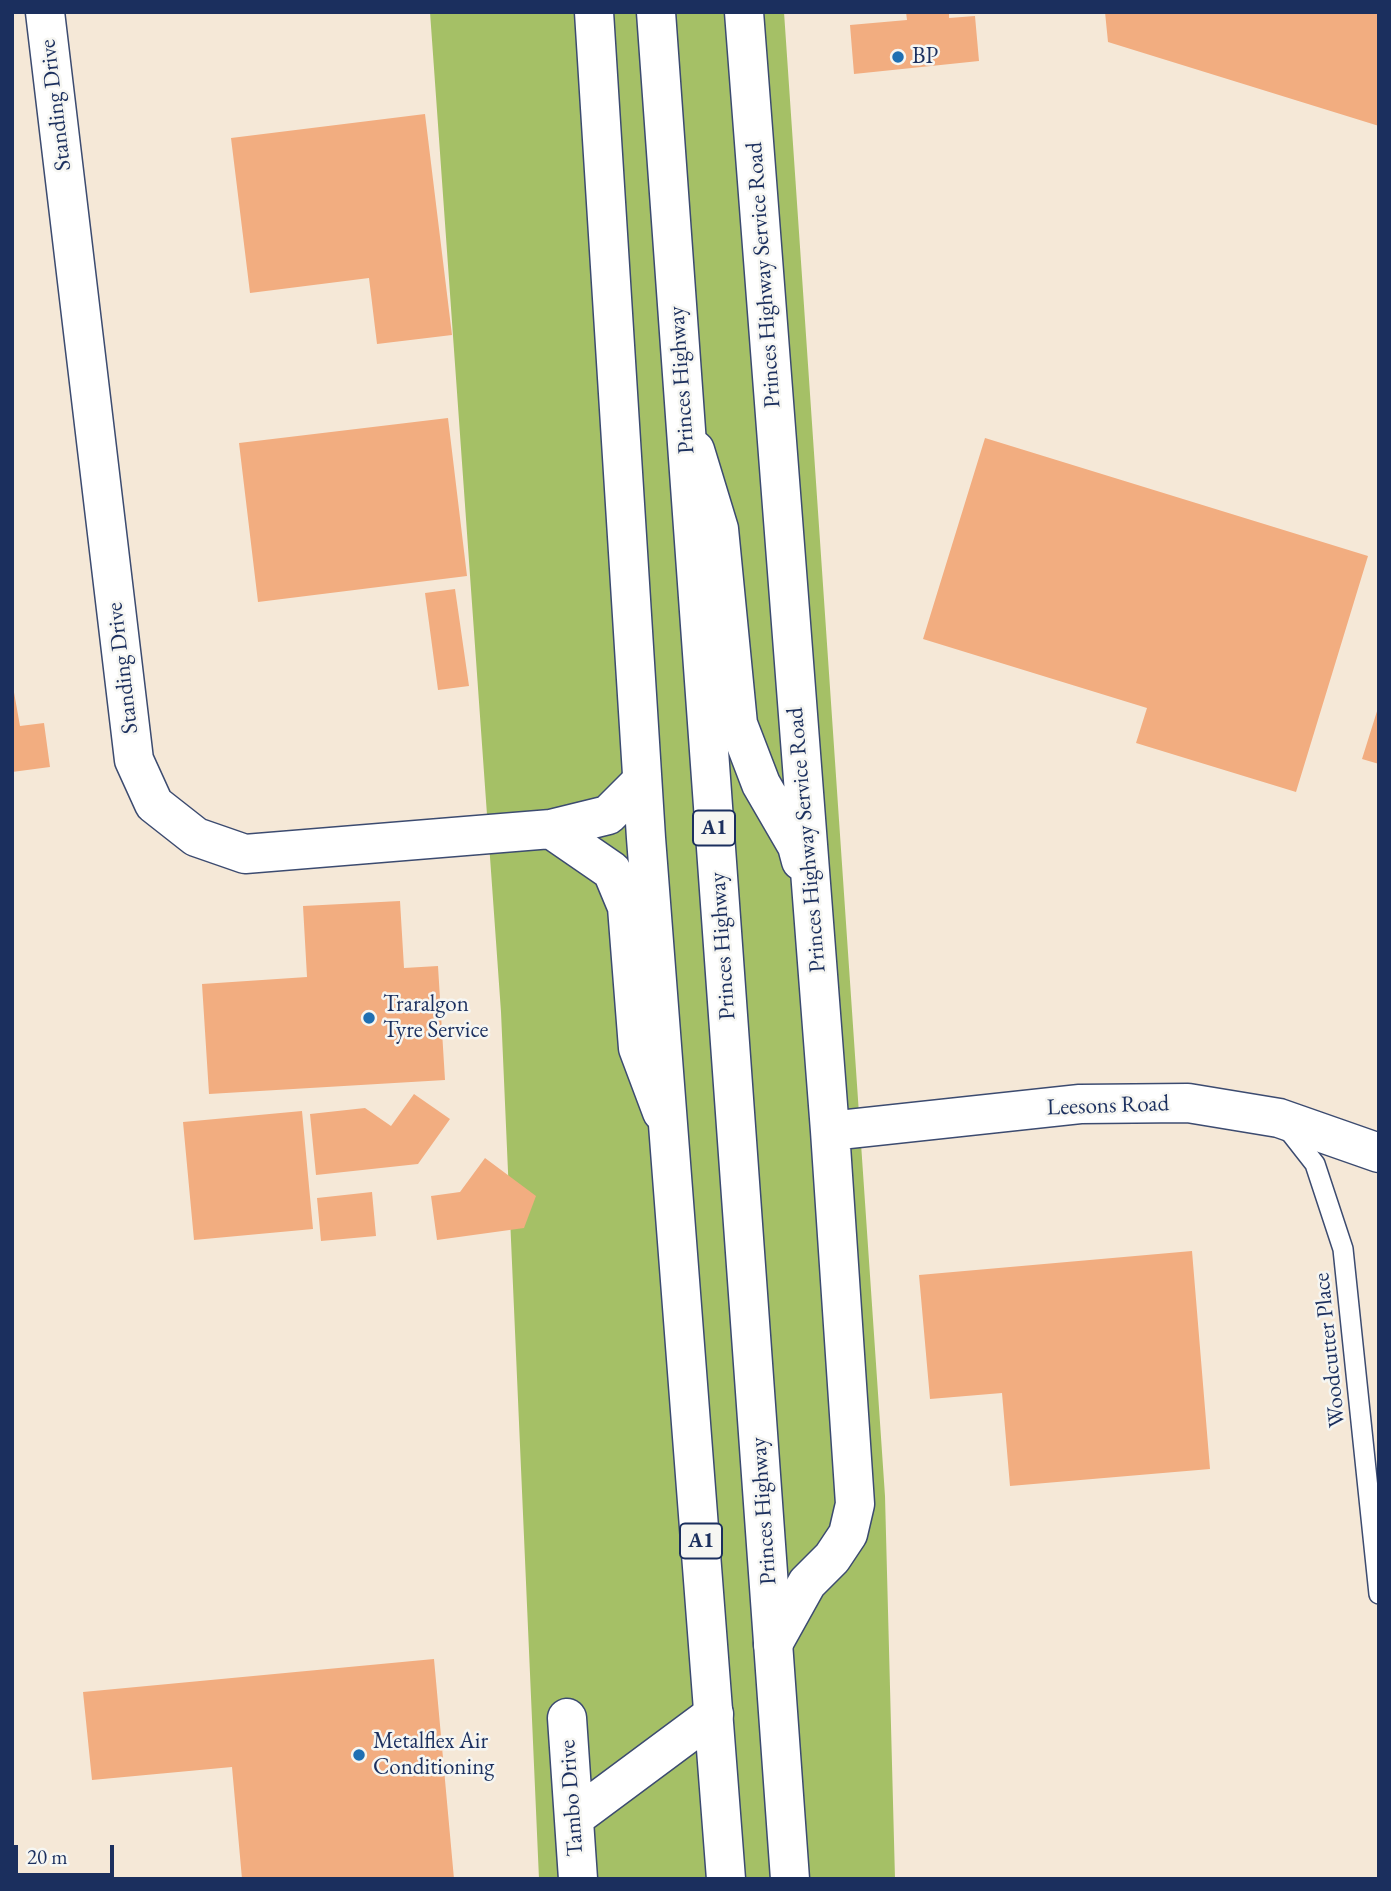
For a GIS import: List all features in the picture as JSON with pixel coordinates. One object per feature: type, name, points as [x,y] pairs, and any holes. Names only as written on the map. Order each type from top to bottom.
[{"type":"main road","name":"Standing Drive","points":[[45,12],[134,760],[154,804],[196,837],[245,854],[551,829],[608,815],[642,781]]},
{"type":"main road","name":"A1","points":[[594,12],[642,781],[726,1879]]},
{"type":"main road","name":"Princes Highway","points":[[656,12],[790,1879]]},
{"type":"main road","name":"Princes Highway Service Road","points":[[744,12],[830,1131],[855,1504],[848,1534],[832,1558],[807,1583],[773,1644]]},
{"type":"main road","points":[[685,418],[719,529],[738,724],[761,784],[797,846],[812,902]]},
{"type":"main road","points":[[551,829],[612,871],[627,907],[638,1048],[668,1128]]},
{"type":"main road","name":"Leesons Road","points":[[830,1131],[1080,1104],[1188,1103],[1279,1118],[1379,1153]]},
{"type":"main road","points":[[574,1818],[714,1714]]},
{"type":"main road","name":"Tambo Drive","points":[[567,1718],[578,1879]]},
{"type":"lane","name":"Woodcutter Place","points":[[1279,1118],[1315,1164],[1343,1249],[1379,1594]]},
{"type":"green space","points":[[430,12],[784,12],[885,1496],[895,1879],[539,1879],[501,1012]]},
{"type":"building","points":[[906,12],[949,12],[949,18],[975,16],[979,61],[854,74],[850,25],[907,20]]},
{"type":"building","points":[[1105,12],[1379,12],[1379,126],[1108,42]]},
{"type":"building","points":[[425,114],[452,335],[377,344],[369,278],[250,293],[231,138]]},
{"type":"building","points":[[448,418],[467,576],[258,602],[239,443]]},
{"type":"building","points":[[985,438],[1368,556],[1296,792],[1136,743],[1147,708],[923,639]]},
{"type":"building","points":[[455,589],[469,686],[438,690],[425,593]]},
{"type":"building","points":[[12,681],[20,726],[44,723],[50,767],[12,772]]},
{"type":"building","points":[[1379,708],[1379,764],[1362,759]]},
{"type":"building","points":[[400,901],[404,968],[438,966],[445,1080],[209,1094],[202,984],[307,977],[303,906]]},
{"type":"building","points":[[414,1094],[450,1119],[418,1164],[316,1175],[310,1114],[365,1108],[391,1126]]},
{"type":"building","points":[[302,1111],[313,1229],[194,1240],[183,1122]]},
{"type":"building","points":[[485,1158],[536,1196],[524,1228],[437,1240],[431,1196],[460,1192]]},
{"type":"building","points":[[372,1192],[376,1236],[321,1241],[317,1198]]},
{"type":"building","points":[[1192,1251],[1210,1469],[1010,1486],[1002,1393],[930,1399],[919,1275]]},
{"type":"building","points":[[434,1659],[454,1879],[242,1879],[232,1767],[92,1780],[83,1692]]},
{"type":"place","name":"BP","points":[[898,57]]},
{"type":"place","name":"Traralgon Tyre Service","points":[[369,1018]]},
{"type":"place","name":"Metalflex Air Conditioning","points":[[359,1755]]}]
